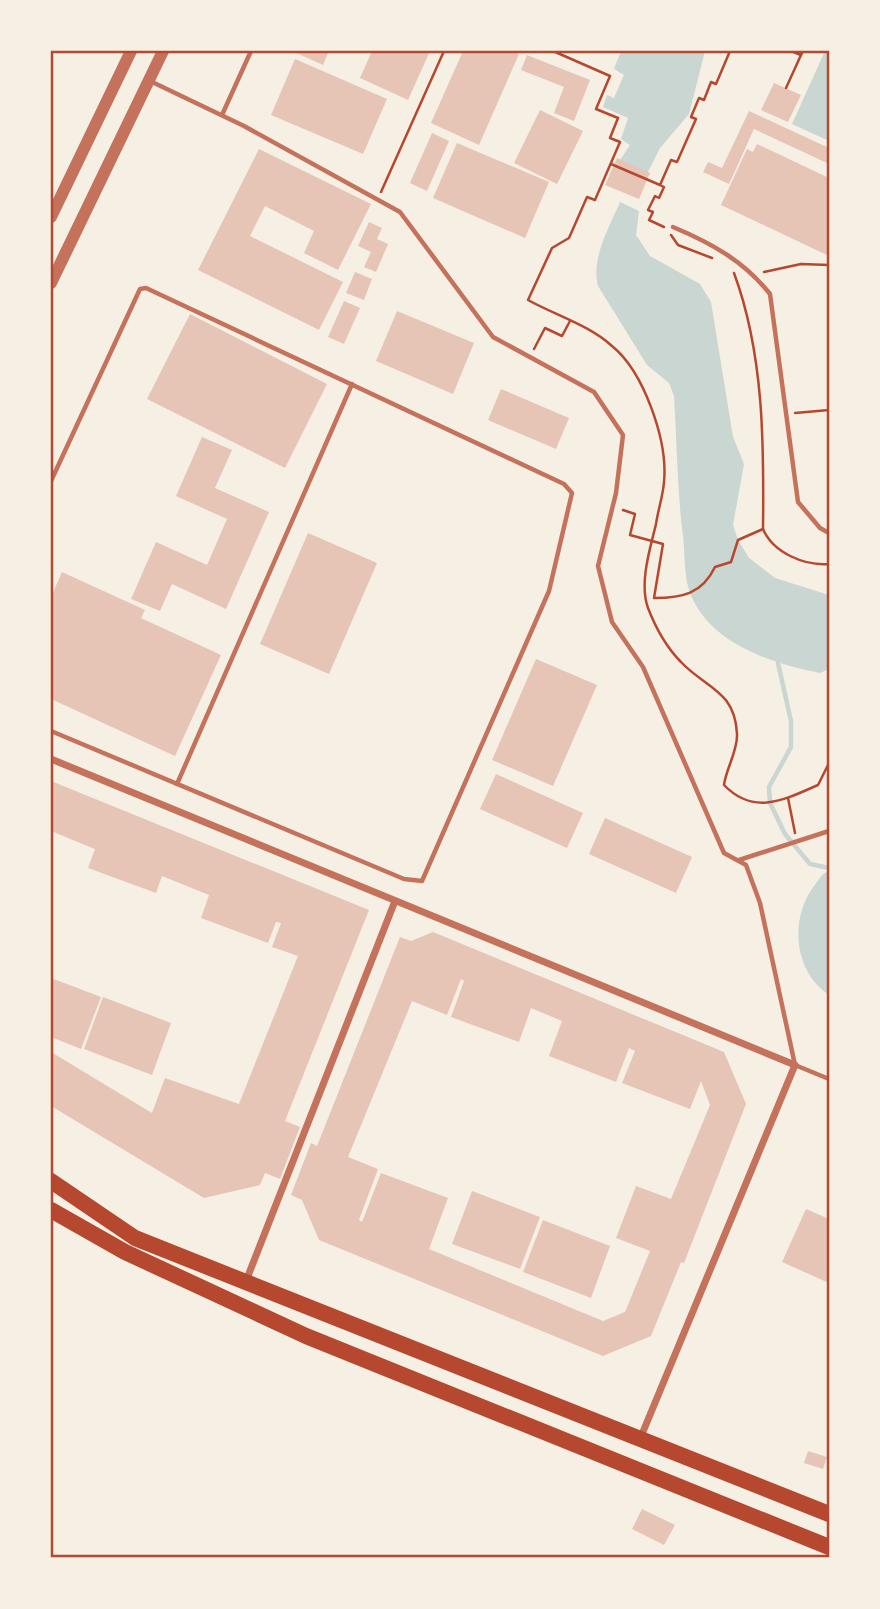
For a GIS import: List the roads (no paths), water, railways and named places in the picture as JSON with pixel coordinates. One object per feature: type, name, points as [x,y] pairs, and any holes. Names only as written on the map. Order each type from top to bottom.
[{"type":"highway","points":[[51,1181],[135,1238],[829,1514]]},
{"type":"highway","points":[[51,1210],[95,1237],[306,1336],[829,1547]]},
{"type":"street","points":[[51,217],[131,51]]},
{"type":"street","points":[[51,284],[163,51]]},
{"type":"street","points":[[51,759],[795,1065],[640,1439]]},
{"type":"street","points":[[246,1282],[395,901]]},
{"type":"lane","points":[[222,116],[251,51]]},
{"type":"lane","points":[[149,80],[222,116],[400,212],[493,337],[594,392],[623,435],[613,508],[598,566],[612,622],[643,667],[724,853],[746,865],[760,903],[795,1065],[829,1079]]},
{"type":"lane","points":[[673,227],[728,254],[757,277],[770,294],[798,502],[820,528],[829,533]]},
{"type":"lane","points":[[51,479],[140,289],[146,288],[564,484],[572,493],[549,591],[422,881],[404,879],[51,731]]},
{"type":"lane","points":[[177,784],[352,384]]},
{"type":"lane","points":[[738,860],[829,831]]},
{"type":"waterway","points":[[778,663],[791,721],[791,747],[769,787],[770,803],[785,834],[810,864],[829,868]]}]
